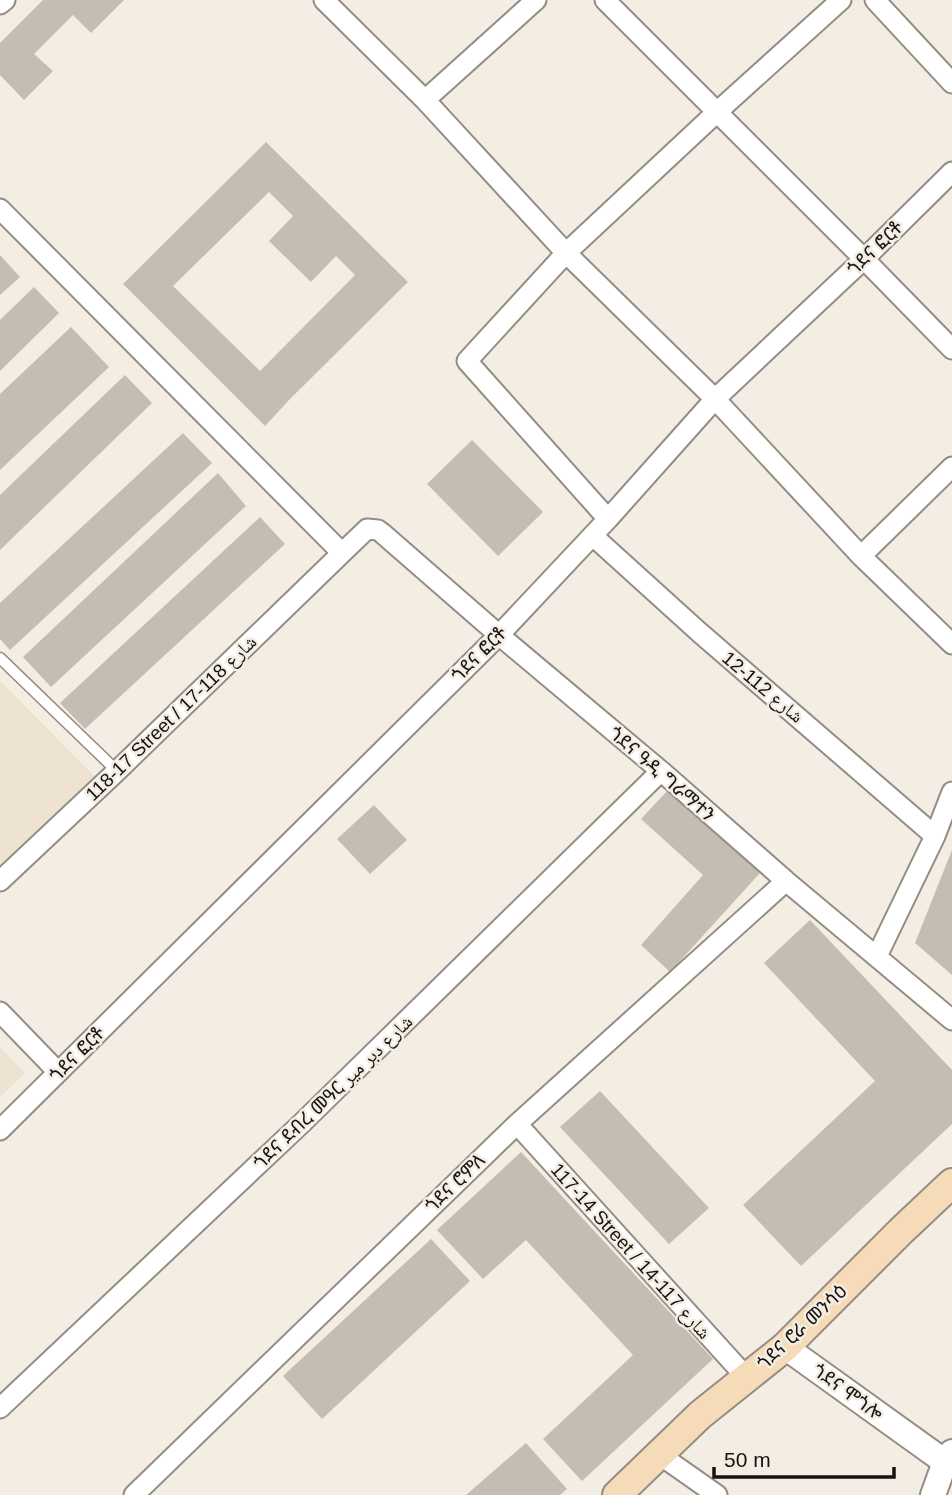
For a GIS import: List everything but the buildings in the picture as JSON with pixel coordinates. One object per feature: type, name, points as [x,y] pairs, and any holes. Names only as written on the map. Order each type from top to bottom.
[{"type":"main road","name":"ጎደና ሮራ መንሳዕ","points":[[617,1495],[700,1415],[785,1347],[952,1183]]},
{"type":"street","points":[[0,5],[5,0]]},
{"type":"street","points":[[324,0],[425,100],[566,253],[715,399],[861,555],[952,644]]},
{"type":"street","points":[[425,100],[536,0]]},
{"type":"street","points":[[605,0],[952,349]]},
{"type":"street","points":[[608,519],[467,361],[566,253],[841,0]]},
{"type":"street","points":[[875,0],[952,83]]},
{"type":"street","name":"ጎደና ፎርቶ","points":[[0,1130],[499,635],[593,536],[715,399],[952,172]]},
{"type":"street","points":[[0,209],[342,553]]},
{"type":"street","points":[[861,555],[952,467]]},
{"type":"street","name":"118-17 Street / شارع 118-17","points":[[0,881],[367,529],[372,529]]},
{"type":"street","name":"ጎደና ዓዲ ግራማተን","points":[[372,529],[382,533],[786,881],[952,1020]]},
{"type":"street","name":"شارع 112-12","points":[[593,536],[699,632],[935,836]]},
{"type":"street","name":"ጎደና ደብረ መዓር شارع دبر مير","points":[[0,1408],[302,1124],[661,771]]},
{"type":"street","points":[[877,956],[935,836],[952,792]]},
{"type":"street","name":"ጎደና ሮምለ","points":[[134,1495],[516,1124],[786,881]]},
{"type":"street","points":[[0,1012],[58,1072]]},
{"type":"street","name":"117-14 Street / شارع 117-14","points":[[516,1124],[746,1377]]},
{"type":"street","name":"ጎደና ሞጎሎ","points":[[785,1347],[948,1457]]},
{"type":"street","points":[[660,1455],[717,1495]]},
{"type":"street","points":[[933,1495],[948,1457]]},
{"type":"lane","points":[[0,658],[117,771]]},
{"type":"shaded area","points":[[0,681],[95,777],[0,866]]},
{"type":"shaded area","points":[[0,1047],[25,1073],[0,1097]]}]
